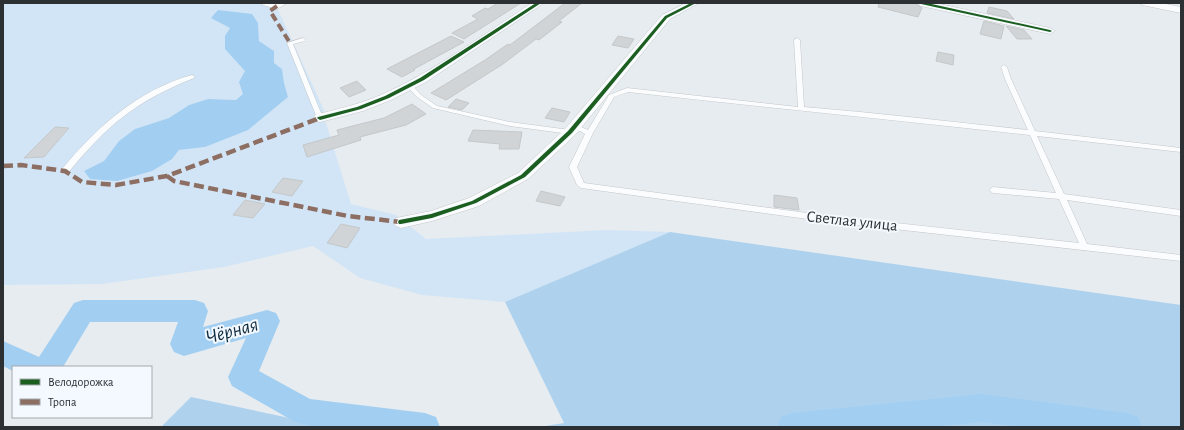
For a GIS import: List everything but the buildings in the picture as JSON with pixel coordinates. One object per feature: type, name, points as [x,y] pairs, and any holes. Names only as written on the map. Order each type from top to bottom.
[{"type":"street","points":[[267,3],[277,6],[282,3]]},
{"type":"street","points":[[320,118],[359,108],[387,97],[422,79],[539,3]]},
{"type":"street","points":[[401,222],[432,216],[474,202],[523,176],[570,132],[666,17],[694,3]]},
{"type":"street","points":[[921,3],[1050,31]]},
{"type":"street","points":[[1146,3],[1181,10]]},
{"type":"lane","points":[[303,40],[290,43],[320,118]]},
{"type":"lane","points":[[797,40],[801,109]]},
{"type":"lane","points":[[1004,67],[1008,79],[1034,133],[1061,197],[1084,246]]},
{"type":"lane","points":[[65,170],[102,129],[124,111],[152,94],[192,77]]},
{"type":"lane","points":[[409,85],[419,96],[436,107],[510,124],[570,132],[581,129],[590,133]]},
{"type":"lane","name":"Светлая улица","points":[[1181,150],[884,116],[801,109],[627,90],[611,96],[573,167],[581,185],[822,218],[1181,258]]},
{"type":"lane","points":[[993,190],[1061,197],[1181,213]]},
{"type":"shaded area","points":[[3,3],[275,3],[324,110],[326,123],[351,204],[396,215],[426,239],[607,230],[670,232],[505,302],[422,295],[360,278],[313,246],[224,267],[102,284],[3,285]],"holes":[[[258,23],[259,41],[274,51],[274,63],[282,69],[288,97],[205,147],[179,150],[172,159],[90,179],[84,171],[104,161],[119,141],[135,129],[169,118],[189,105],[208,99],[236,100],[244,94],[245,71],[230,28],[223,24]]]},
{"type":"shaded area","points":[[218,10],[252,14],[258,23],[259,41],[274,51],[274,63],[282,69],[288,97],[248,130],[205,147],[179,150],[172,159],[152,171],[117,181],[90,179],[84,171],[104,161],[119,141],[135,129],[169,118],[189,105],[208,99],[236,100],[243,94],[239,82],[245,71],[225,49],[225,36],[230,28],[211,18]]},
{"type":"shaded area","points":[[670,232],[1181,305],[1181,427],[539,427],[564,423],[505,302]]},
{"type":"shaded area","points":[[191,397],[332,427],[161,427]]},
{"type":"waterway","name":"Чёрная","points":[[49,366],[83,311],[195,311],[184,344],[267,321],[242,377],[306,412],[425,427]]},
{"type":"waterway","name":"Чёрная","points":[[3,353],[30,366]]},
{"type":"waterway","name":"Чёрная","points":[[792,427],[982,408],[1127,427]]},
{"type":"marked path","points":[[277,6],[270,11],[290,43]]},
{"type":"marked path","points":[[3,166],[21,165],[65,171],[82,182],[116,185],[167,176],[320,118]]},
{"type":"marked path","points":[[167,176],[174,181],[348,216],[401,222]]},
{"type":"cycle path","points":[[320,118],[359,108],[387,97],[422,79],[539,3]]},
{"type":"cycle path","points":[[401,222],[432,216],[474,202],[523,176],[570,132],[666,17],[694,3]]},
{"type":"cycle path","points":[[921,3],[1050,31]]}]
